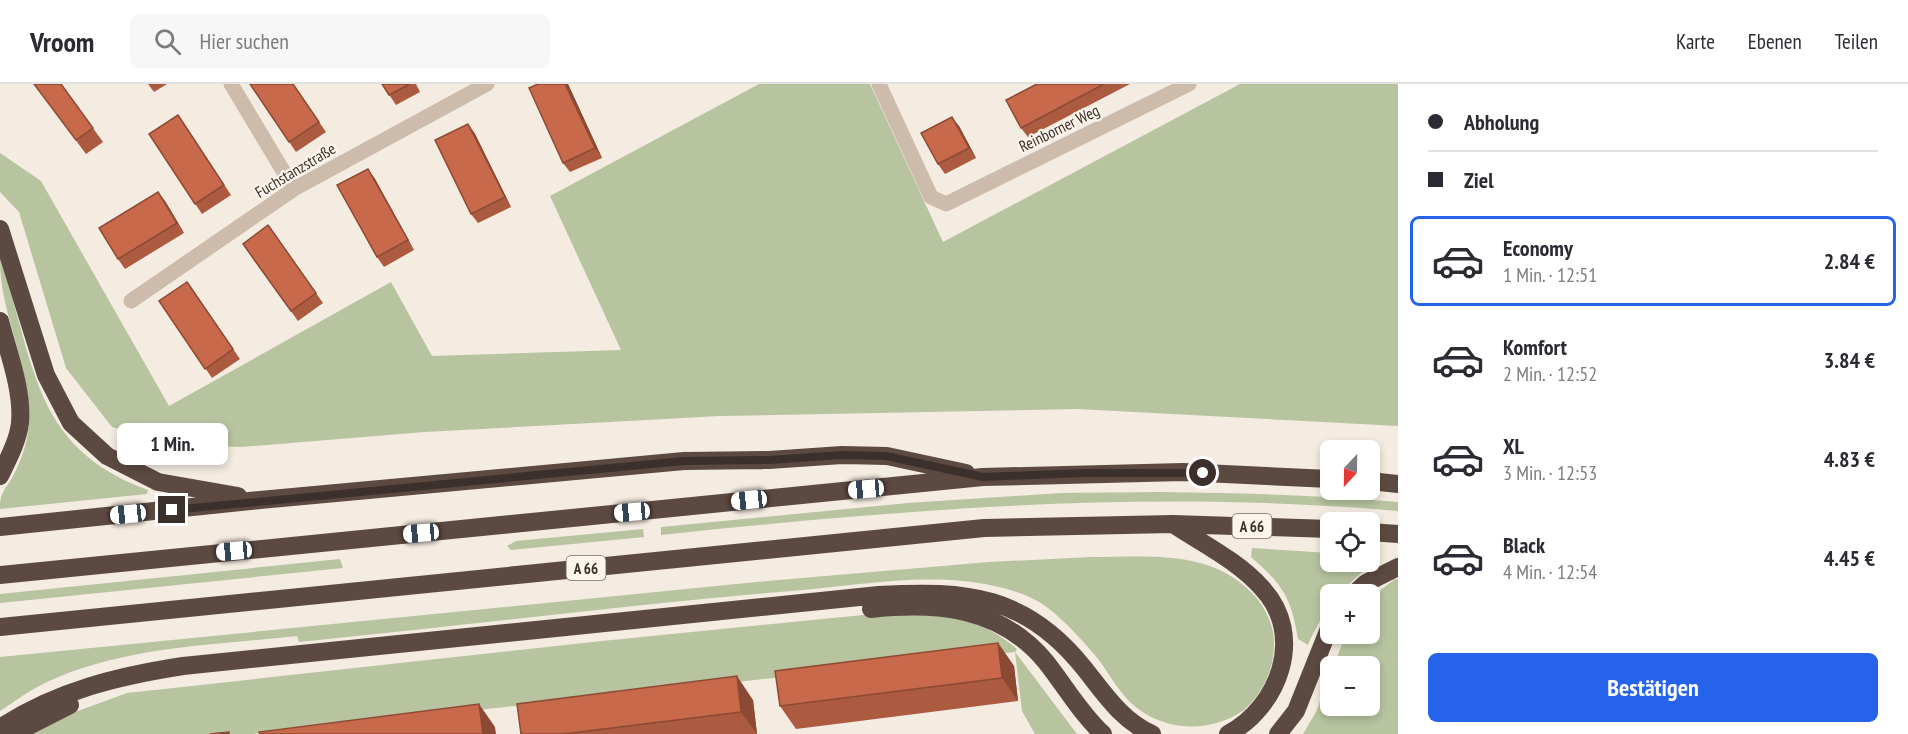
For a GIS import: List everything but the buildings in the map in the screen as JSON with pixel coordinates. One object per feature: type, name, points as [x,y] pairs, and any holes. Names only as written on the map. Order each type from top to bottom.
[{"type":"highway","points":[[0,229],[46,375],[71,423],[107,456],[158,482],[260,500]]},
{"type":"highway","points":[[0,321],[16,385],[20,423],[12,452],[0,476]]},
{"type":"highway","points":[[0,528],[260,500],[684,461],[769,460],[842,455],[886,456],[983,477]]},
{"type":"highway","points":[[0,575],[983,477],[1183,472],[1320,479]]},
{"type":"highway","points":[[1380,482],[1398,484]]},
{"type":"highway","points":[[1173,524],[1248,573],[1265,590],[1277,611],[1283,634],[1283,658],[1278,682],[1266,703],[1249,721],[1228,734]]},
{"type":"highway","name":"A 66","points":[[0,627],[984,528],[1173,524],[1320,529]]},
{"type":"highway","points":[[1380,532],[1398,534]]},
{"type":"highway","points":[[1366,584],[1398,567]]},
{"type":"highway","points":[[0,728],[33,708],[67,693],[107,680],[183,666],[879,595],[927,593],[972,596],[996,601],[1037,621],[1073,654],[1118,711],[1137,727],[1152,734]]},
{"type":"highway","points":[[13,734],[74,703],[148,682],[915,606],[948,607],[971,611],[1010,629],[1044,660],[1103,734]]},
{"type":"highway","points":[[1278,734],[1296,711],[1323,644]]},
{"type":"street","points":[[231,84],[294,189]]},
{"type":"street","name":"Fuchstanzstraße","points":[[131,301],[294,189],[487,84]]},
{"type":"street","name":"Reinborner Weg","points":[[879,84],[931,197],[946,204],[1189,84]]},
{"type":"green space","points":[[759,84],[870,84],[943,242],[1240,84],[1398,84],[1398,426],[1077,409],[720,416],[425,432],[241,447],[173,445],[112,427],[66,368],[19,212],[0,192],[0,153],[41,181],[169,406],[391,282],[432,356],[621,350],[550,196]]},
{"type":"green space","points":[[0,260],[43,396],[59,425],[80,450],[109,472],[148,490],[147,494],[0,509],[2,495],[24,449],[29,419],[25,379],[5,300]]},
{"type":"green space","points":[[1160,492],[1279,495],[1320,497],[1320,500],[1398,502],[1398,511],[1306,505],[1121,502],[937,510],[661,535],[661,527],[908,503],[1061,493]]},
{"type":"green space","points":[[643,529],[644,537],[511,550],[507,546],[516,541]]},
{"type":"green space","points":[[1252,548],[1320,552],[1320,572],[1362,572],[1349,584],[1320,584],[1320,620],[1308,645],[1298,639],[1292,612],[1284,593],[1271,576],[1251,557]]},
{"type":"green space","points":[[1092,557],[1156,557],[1198,562],[1235,579],[1252,593],[1260,603],[1272,627],[1274,650],[1267,678],[1251,703],[1231,718],[1201,726],[1171,724],[1156,719],[1142,712],[1130,702],[1088,647],[1062,620],[1042,604],[1022,594],[994,586],[944,580],[918,580],[867,583],[299,642],[297,636],[170,649],[138,654],[76,670],[41,685],[0,711],[0,657],[767,581],[989,562]]},
{"type":"green space","points":[[340,559],[343,568],[0,603],[0,594]]},
{"type":"green space","points":[[1398,579],[1398,734],[1303,734],[1320,702],[1320,716],[1380,716],[1380,656],[1338,656],[1342,644],[1380,644],[1380,590]]},
{"type":"green space","points":[[936,613],[979,625],[999,635],[1017,649],[1015,652],[254,734],[31,734],[56,719],[127,693],[873,614]]},
{"type":"green space","points":[[1015,652],[1077,734],[1035,734],[1022,711]]},
{"type":"route","points":[[172,510],[684,461],[769,460],[842,455],[886,456],[983,477],[1083,473],[1203,473]]}]
